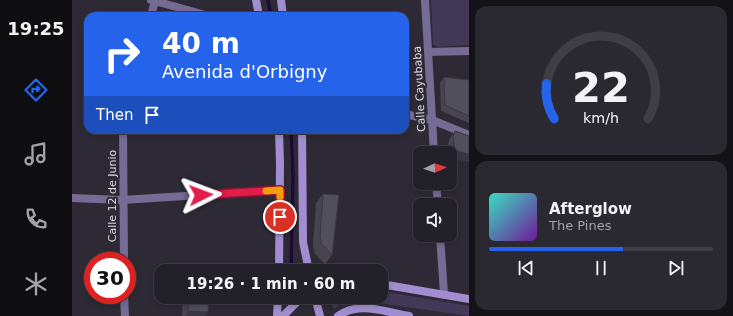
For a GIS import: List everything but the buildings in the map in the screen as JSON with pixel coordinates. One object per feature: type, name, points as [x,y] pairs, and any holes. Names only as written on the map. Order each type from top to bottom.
[{"type":"main road","points":[[256,0],[258,12]]},
{"type":"main road","points":[[281,0],[282,12]]},
{"type":"main road","points":[[279,134],[279,264]]},
{"type":"main road","points":[[302,134],[303,242],[308,264]]},
{"type":"main road","points":[[388,285],[469,299]]},
{"type":"main road","points":[[277,316],[278,304]]},
{"type":"main road","points":[[283,316],[295,304]]},
{"type":"main road","points":[[316,304],[320,316]]},
{"type":"main road","points":[[338,316],[346,310],[363,307],[409,316]]},
{"type":"street","name":"Calle Cayubaba","points":[[425,0],[434,146]]},
{"type":"street","points":[[152,12],[153,1],[194,12]]},
{"type":"street","points":[[428,52],[469,51]]},
{"type":"street","points":[[409,115],[432,120],[469,135]]},
{"type":"street","name":"Calle 12 de Junio","points":[[123,134],[122,200],[124,252]]},
{"type":"street","points":[[72,198],[122,200],[280,190]]},
{"type":"street","points":[[440,242],[444,294]]},
{"type":"street","points":[[124,304],[125,316]]},
{"type":"shaded area","points":[[431,0],[469,0],[469,45],[437,47],[433,44]]},
{"type":"shaded area","points":[[388,292],[469,306],[469,316],[386,304],[388,304]]},
{"type":"shaded area","points":[[332,304],[341,304],[334,309]]},
{"type":"waterway","points":[[268,0],[270,12]]},
{"type":"waterway","points":[[291,134],[293,176],[291,264]]},
{"type":"slow traffic","points":[[266,191],[280,190],[280,197]]},
{"type":"route","points":[[201,195],[280,190],[280,217]]}]
